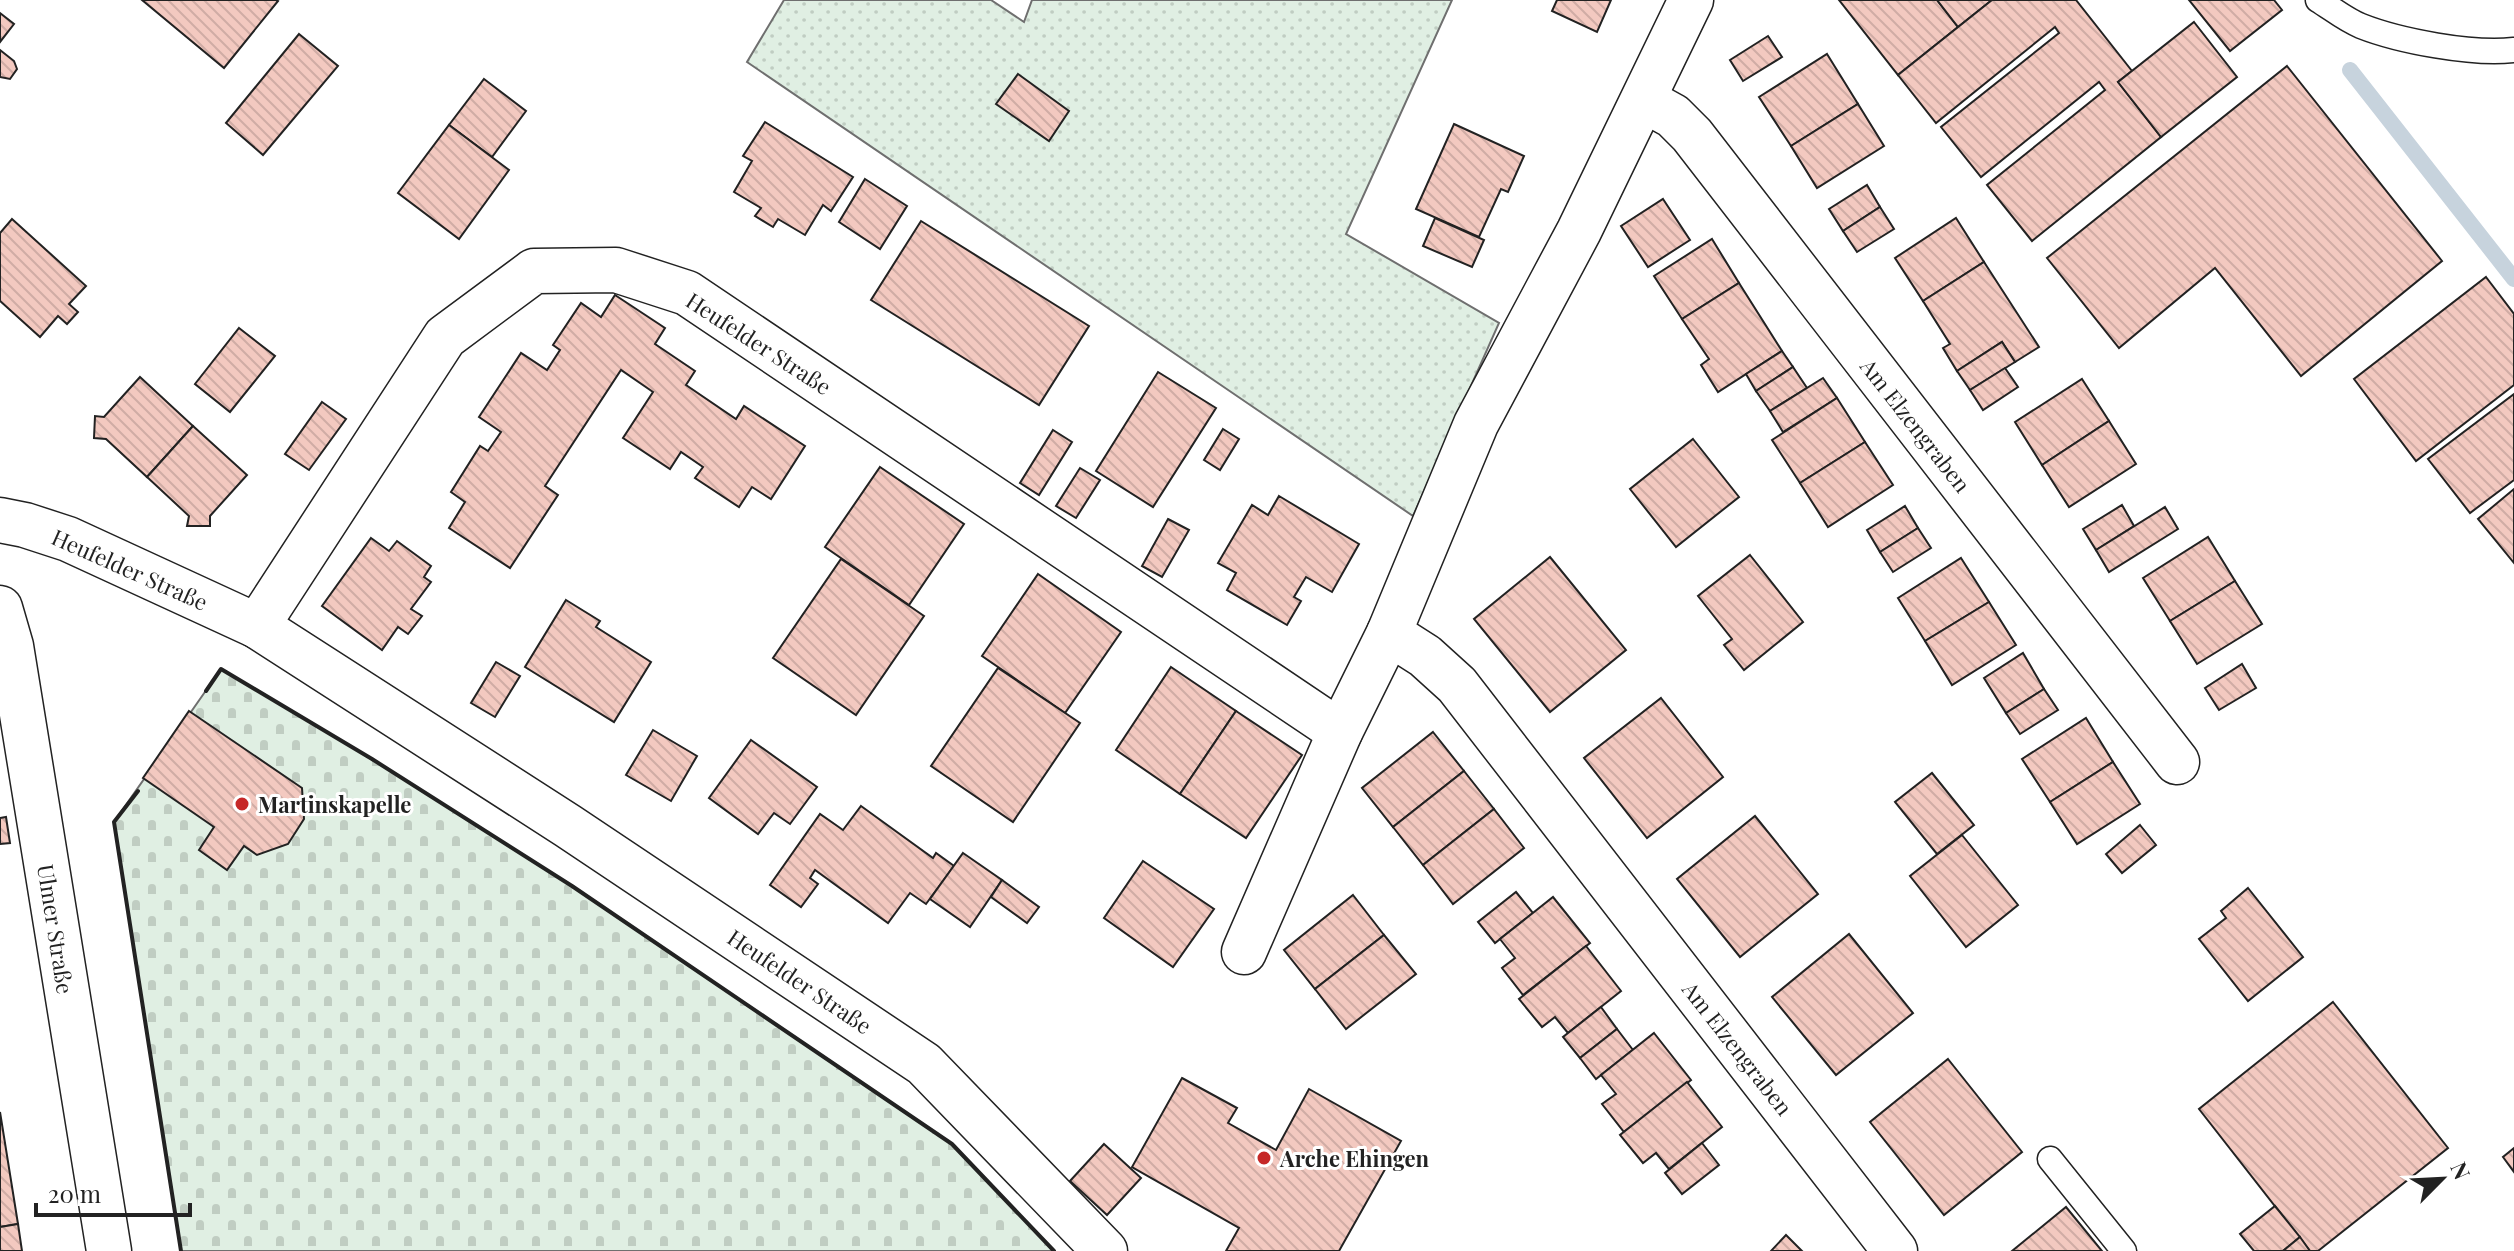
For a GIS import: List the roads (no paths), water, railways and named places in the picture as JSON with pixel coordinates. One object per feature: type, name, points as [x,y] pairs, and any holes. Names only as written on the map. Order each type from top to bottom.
[{"type":"street","points":[[1244,952],[1340,732],[1389,633],[1476,424],[1579,231],[1691,0]]},
{"type":"street","name":"Am Elzengraben","points":[[1644,100],[1673,116],[1692,135],[2177,762]]},
{"type":"street","name":"Heufelder Straße","points":[[257,626],[445,337],[534,271],[616,270],[687,293],[1340,732]]},
{"type":"street","name":"Heufelder Straße","points":[[0,520],[68,539],[257,626],[568,826],[924,1064],[1105,1251]]},
{"type":"street","name":"Ulmer Straße","points":[[0,608],[11,646],[109,1251]]},
{"type":"street","name":"Am Elzengraben","points":[[1389,633],[1425,656],[1457,685],[1895,1251]]},
{"type":"lane","points":[[2318,0],[2360,25],[2429,43],[2491,53],[2514,50]]},
{"type":"lane","points":[[2050,1159],[2124,1251]]},
{"type":"waterway","points":[[2350,70],[2514,279]]},
{"type":"place","name":"Martinskapelle","points":[[242,804]]},
{"type":"place","name":"Arche Ehingen","points":[[1264,1158]]}]
